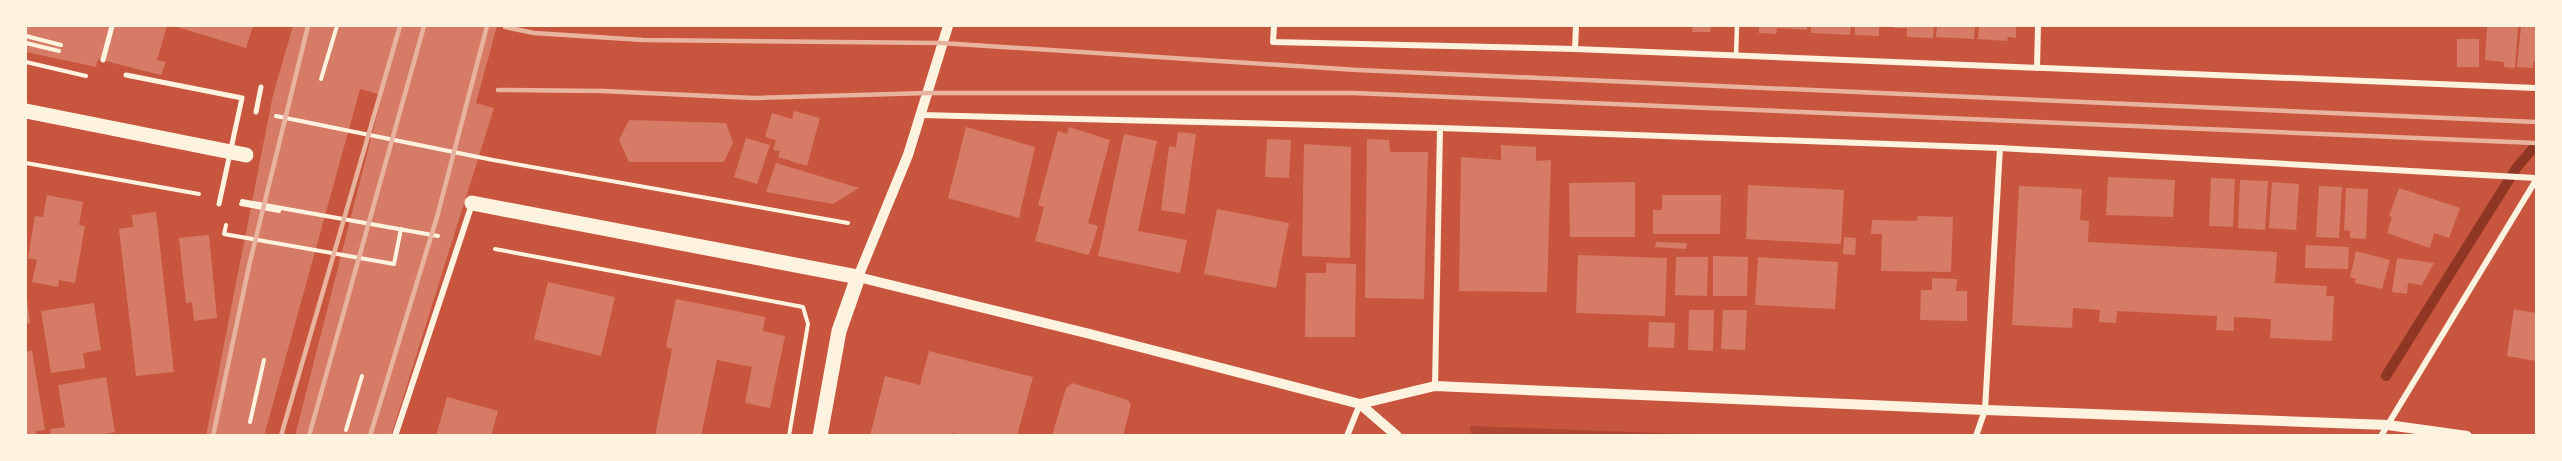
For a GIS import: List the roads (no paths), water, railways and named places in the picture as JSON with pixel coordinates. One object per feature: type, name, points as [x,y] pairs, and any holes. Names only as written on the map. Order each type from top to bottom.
[{"type":"main road","points":[[26,111],[246,155]]},
{"type":"main road","points":[[472,203],[858,277],[839,331],[820,435]]},
{"type":"street","points":[[103,60],[112,26]]},
{"type":"street","points":[[948,26],[909,155],[858,277],[1360,404],[1397,435]]},
{"type":"street","points":[[1274,26],[1273,42],[1575,49],[2536,88]]},
{"type":"street","points":[[1575,49],[1576,26]]},
{"type":"street","points":[[2037,68],[2038,26]]},
{"type":"street","points":[[126,75],[242,98],[219,204]]},
{"type":"street","points":[[256,112],[261,87]]},
{"type":"street","points":[[921,114],[1440,128],[2000,148],[2534,178],[2381,435]]},
{"type":"street","points":[[1435,386],[1440,128]]},
{"type":"street","points":[[1976,435],[1985,410],[2000,148]]},
{"type":"street","points":[[395,435],[472,203]]},
{"type":"street","points":[[1360,404],[1435,386],[2388,425],[2468,435]]},
{"type":"street","points":[[1347,435],[1360,404]]},
{"type":"lane","points":[[1736,55],[1737,26]]},
{"type":"waterway","points":[[2386,376],[2517,167],[2536,145]]},
{"type":"railway","points":[[213,436],[249,266],[308,26]]},
{"type":"railway","points":[[281,436],[400,26]]},
{"type":"railway","points":[[309,436],[424,26]]},
{"type":"railway","points":[[370,436],[437,217],[487,26]]},
{"type":"railway","points":[[505,27],[534,33],[643,40],[941,43],[1357,70],[2536,122]]},
{"type":"railway","points":[[498,90],[603,91],[753,98],[927,93],[1354,93],[2536,143]]}]
